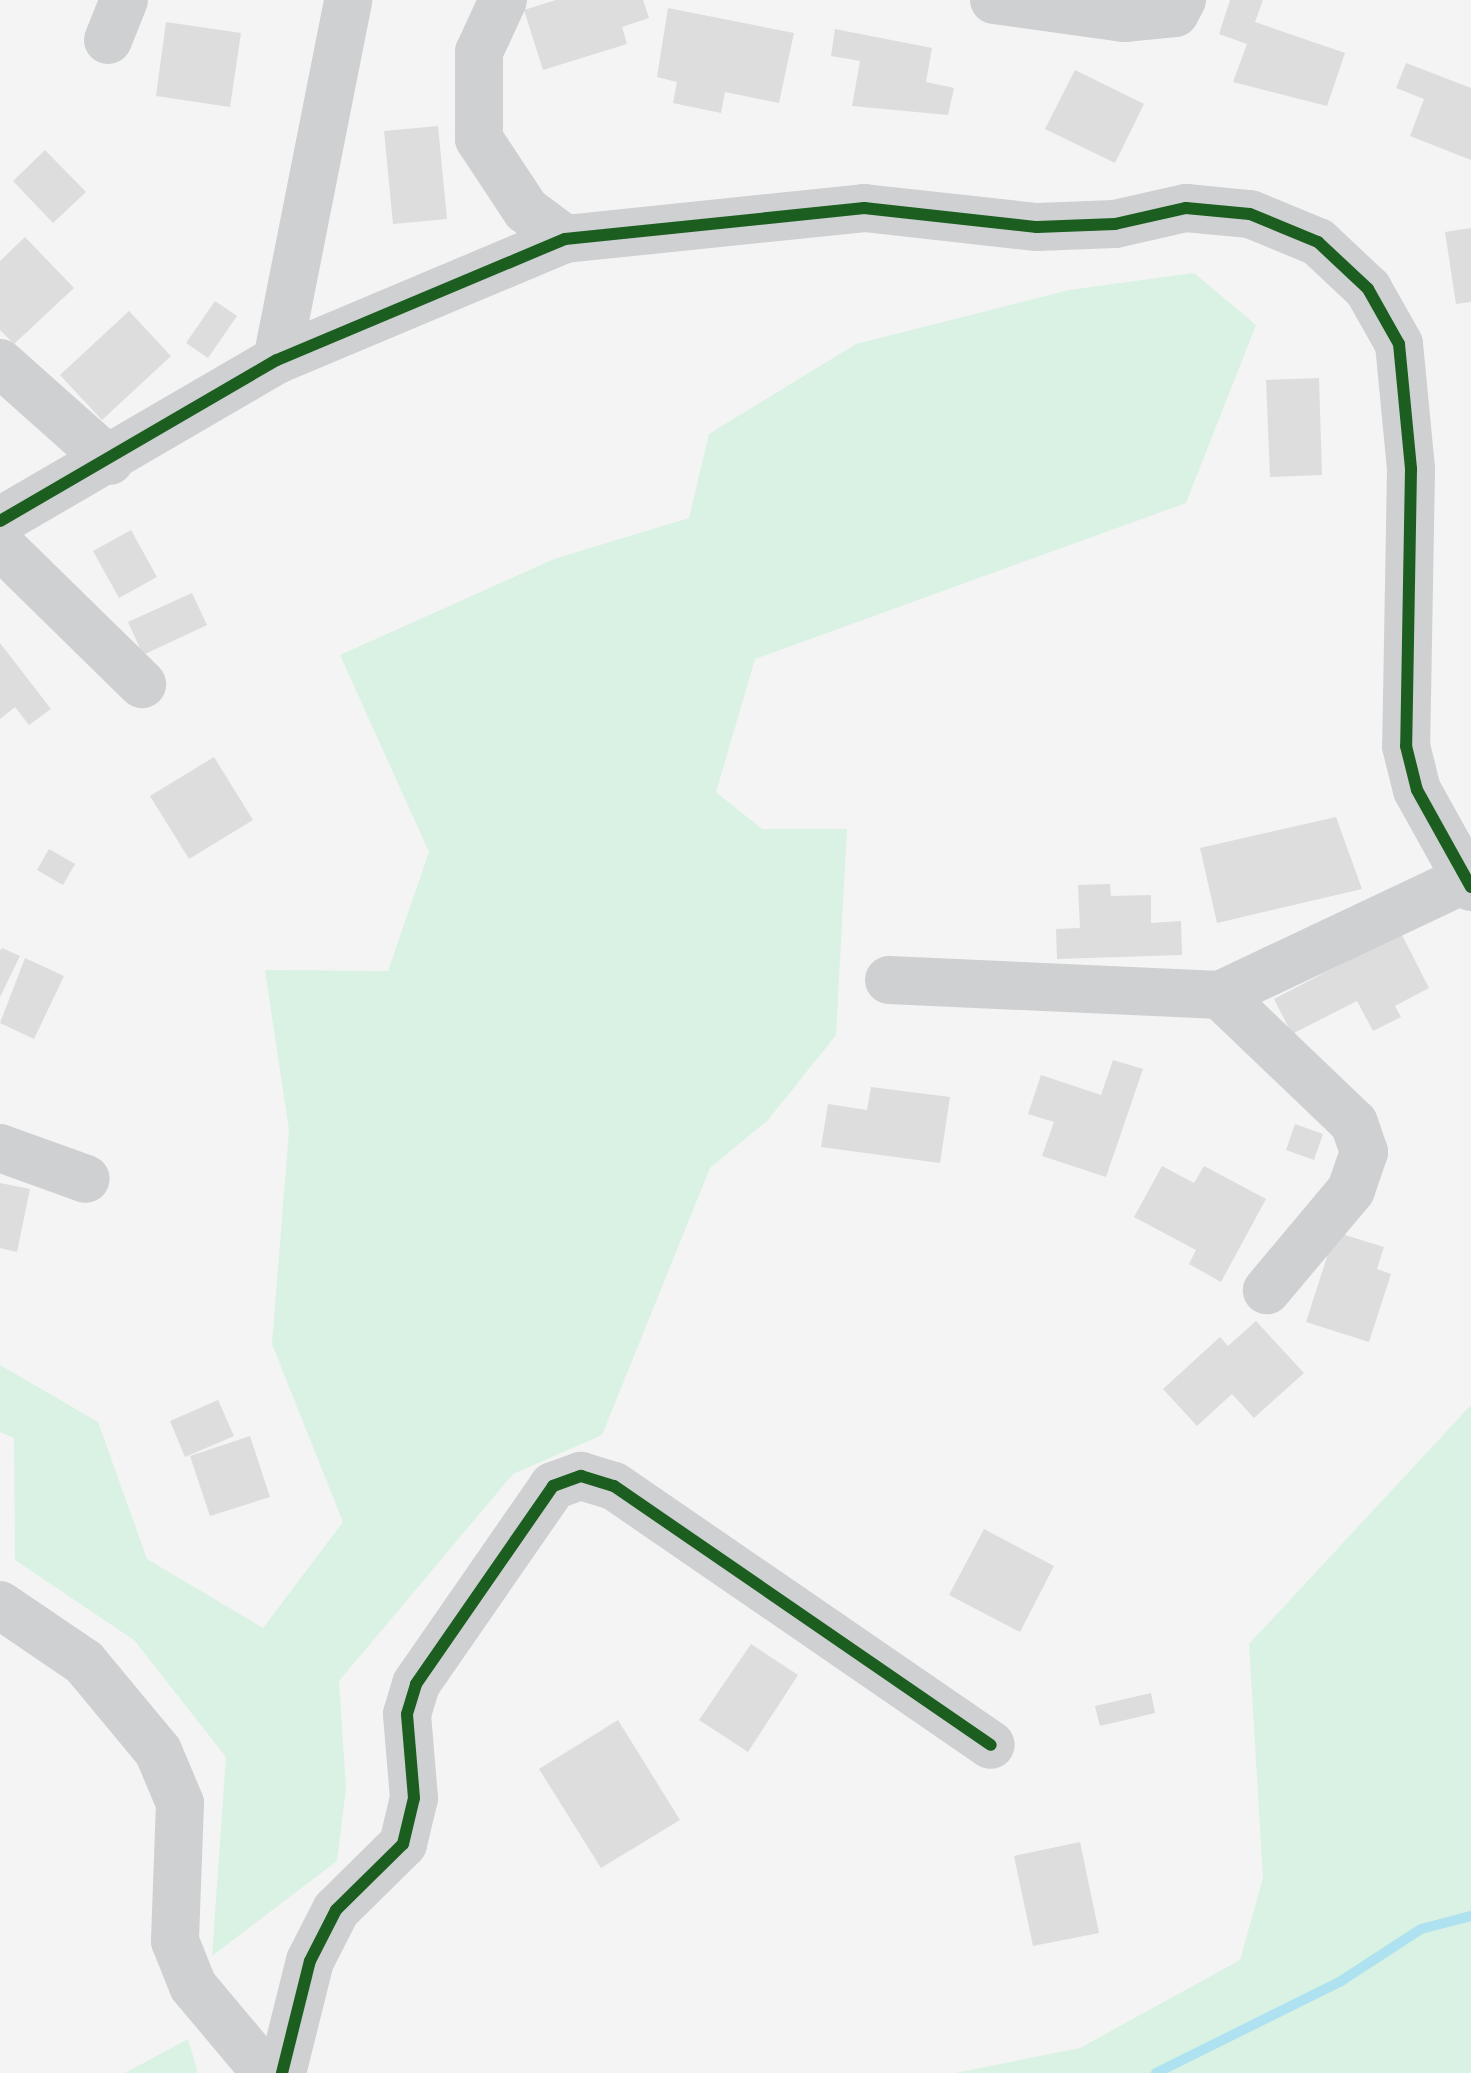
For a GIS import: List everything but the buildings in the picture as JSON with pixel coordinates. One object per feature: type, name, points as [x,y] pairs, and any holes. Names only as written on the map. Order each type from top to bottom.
[{"type":"street","points":[[278,360],[348,0]]},
{"type":"street","points":[[504,0],[479,52],[480,139],[526,210],[564,239]]},
{"type":"street","points":[[994,0],[1124,18],[1175,13],[1182,0]]},
{"type":"street","points":[[0,521],[110,461],[278,360],[564,239],[864,208],[1037,227],[1115,224],[1186,208],[1250,214],[1318,242],[1368,289],[1399,344],[1411,469],[1406,746],[1457,825],[1468,883],[1220,995],[889,980]]},
{"type":"street","points":[[0,363],[110,461]]},
{"type":"street","points":[[0,545],[142,684]]},
{"type":"street","points":[[1220,995],[1354,1123],[1364,1152],[1352,1190],[1268,1290]]},
{"type":"street","points":[[0,1148],[86,1179]]},
{"type":"street","points":[[282,2073],[310,1962],[336,1910],[404,1844],[414,1798],[408,1714],[416,1684],[552,1486],[581,1476],[614,1486],[991,1745]]},
{"type":"street","points":[[0,1605],[84,1662],[158,1751],[180,1803],[175,1941],[193,1986],[266,2073]]},
{"type":"green space","points":[[1194,273],[1256,325],[1186,503],[755,659],[716,792],[762,829],[847,829],[836,1035],[768,1120],[710,1168],[602,1435],[513,1474],[339,1681],[346,1788],[337,1861],[212,1956],[226,1757],[134,1640],[15,1560],[14,1438],[0,1432],[0,1365],[98,1422],[147,1559],[263,1628],[343,1522],[272,1344],[289,1130],[265,970],[388,971],[429,852],[340,655],[554,559],[689,518],[709,434],[856,344],[1069,290]]},
{"type":"green space","points":[[1471,1405],[1471,2073],[955,2073],[1080,2048],[1240,1960],[1263,1878],[1249,1644]]},
{"type":"green space","points":[[188,2039],[198,2073],[125,2073]]},
{"type":"waterway","points":[[1156,2073],[1341,1981],[1421,1929],[1471,1916]]},
{"type":"cycle path","points":[[0,521],[277,360],[565,239],[864,208],[1037,227],[1115,224],[1186,208],[1250,214],[1318,242],[1368,289],[1399,344],[1411,469],[1406,746],[1417,790],[1471,887]]},
{"type":"cycle path","points":[[282,2073],[310,1961],[336,1910],[403,1844],[414,1798],[407,1714],[416,1684],[553,1486],[581,1476],[614,1486],[991,1745]]}]
